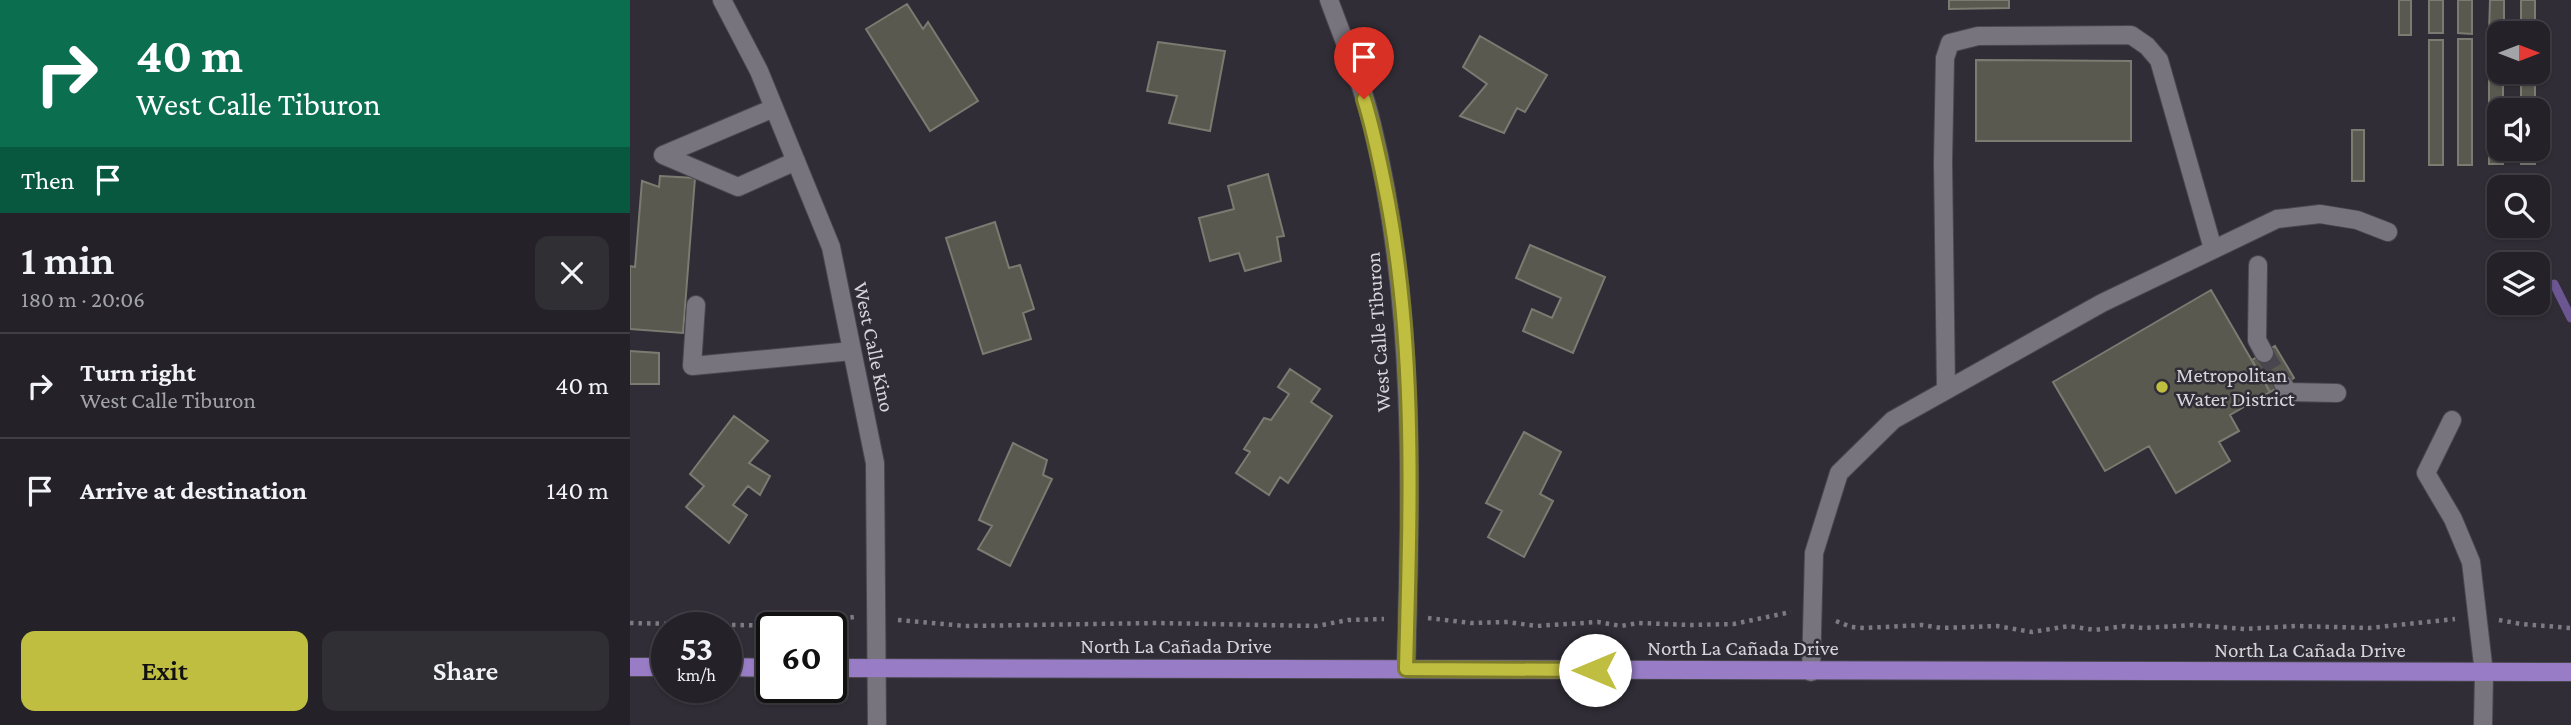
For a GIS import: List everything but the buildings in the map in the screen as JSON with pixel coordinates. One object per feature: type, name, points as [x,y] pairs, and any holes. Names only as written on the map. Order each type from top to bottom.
[{"type":"main road","points":[[630,667],[651,667]]},
{"type":"main road","name":"North La Cañada Drive","points":[[847,668],[2571,672]]},
{"type":"street","name":"West Calle Kino","points":[[722,0],[759,71],[831,247],[875,463],[877,725]]},
{"type":"street","name":"West Calle Tiburon","points":[[1329,0],[1372,124],[1391,217],[1404,311],[1409,452],[1406,669]]},
{"type":"street","points":[[1946,390],[1943,162],[1945,58],[1950,43],[1978,36],[2131,35],[2147,46],[2159,60],[2213,249]]},
{"type":"street","points":[[774,108],[663,155],[738,187],[796,162]]},
{"type":"street","points":[[1811,672],[1814,553],[1839,473],[1893,419],[2102,303],[2277,219],[2320,214],[2357,220],[2388,232]]},
{"type":"street","points":[[2258,265],[2257,340],[2264,353]]},
{"type":"street","points":[[696,305],[692,366],[852,351]]},
{"type":"street","points":[[2283,384],[2288,392],[2337,393]]},
{"type":"street","points":[[2452,419],[2426,473],[2453,519],[2471,562],[2484,673],[2483,725]]},
{"type":"path","points":[[630,623],[787,626],[877,617],[965,626],[1157,623],[1317,626],[1348,620],[1408,617],[1536,626],[1598,622],[1621,626],[1638,623],[1734,624],[1775,614],[1812,610],[1842,624],[1865,628],[1922,625],[1941,628],[1997,626],[2032,632],[2069,626],[2095,630],[2125,626],[2143,628],[2193,625],[2245,629],[2297,626],[2370,628],[2442,619],[2478,619],[2571,628]]},
{"type":"waterway","points":[[2554,284],[2571,318]]},
{"type":"tunnel","points":[[2264,353],[2283,384]]},
{"type":"place","name":"Metropolitan Water District","points":[[2162,387]]},
{"type":"route","points":[[1364,99],[1372,124],[1391,217],[1404,311],[1409,452],[1406,669],[1595,670]]}]
